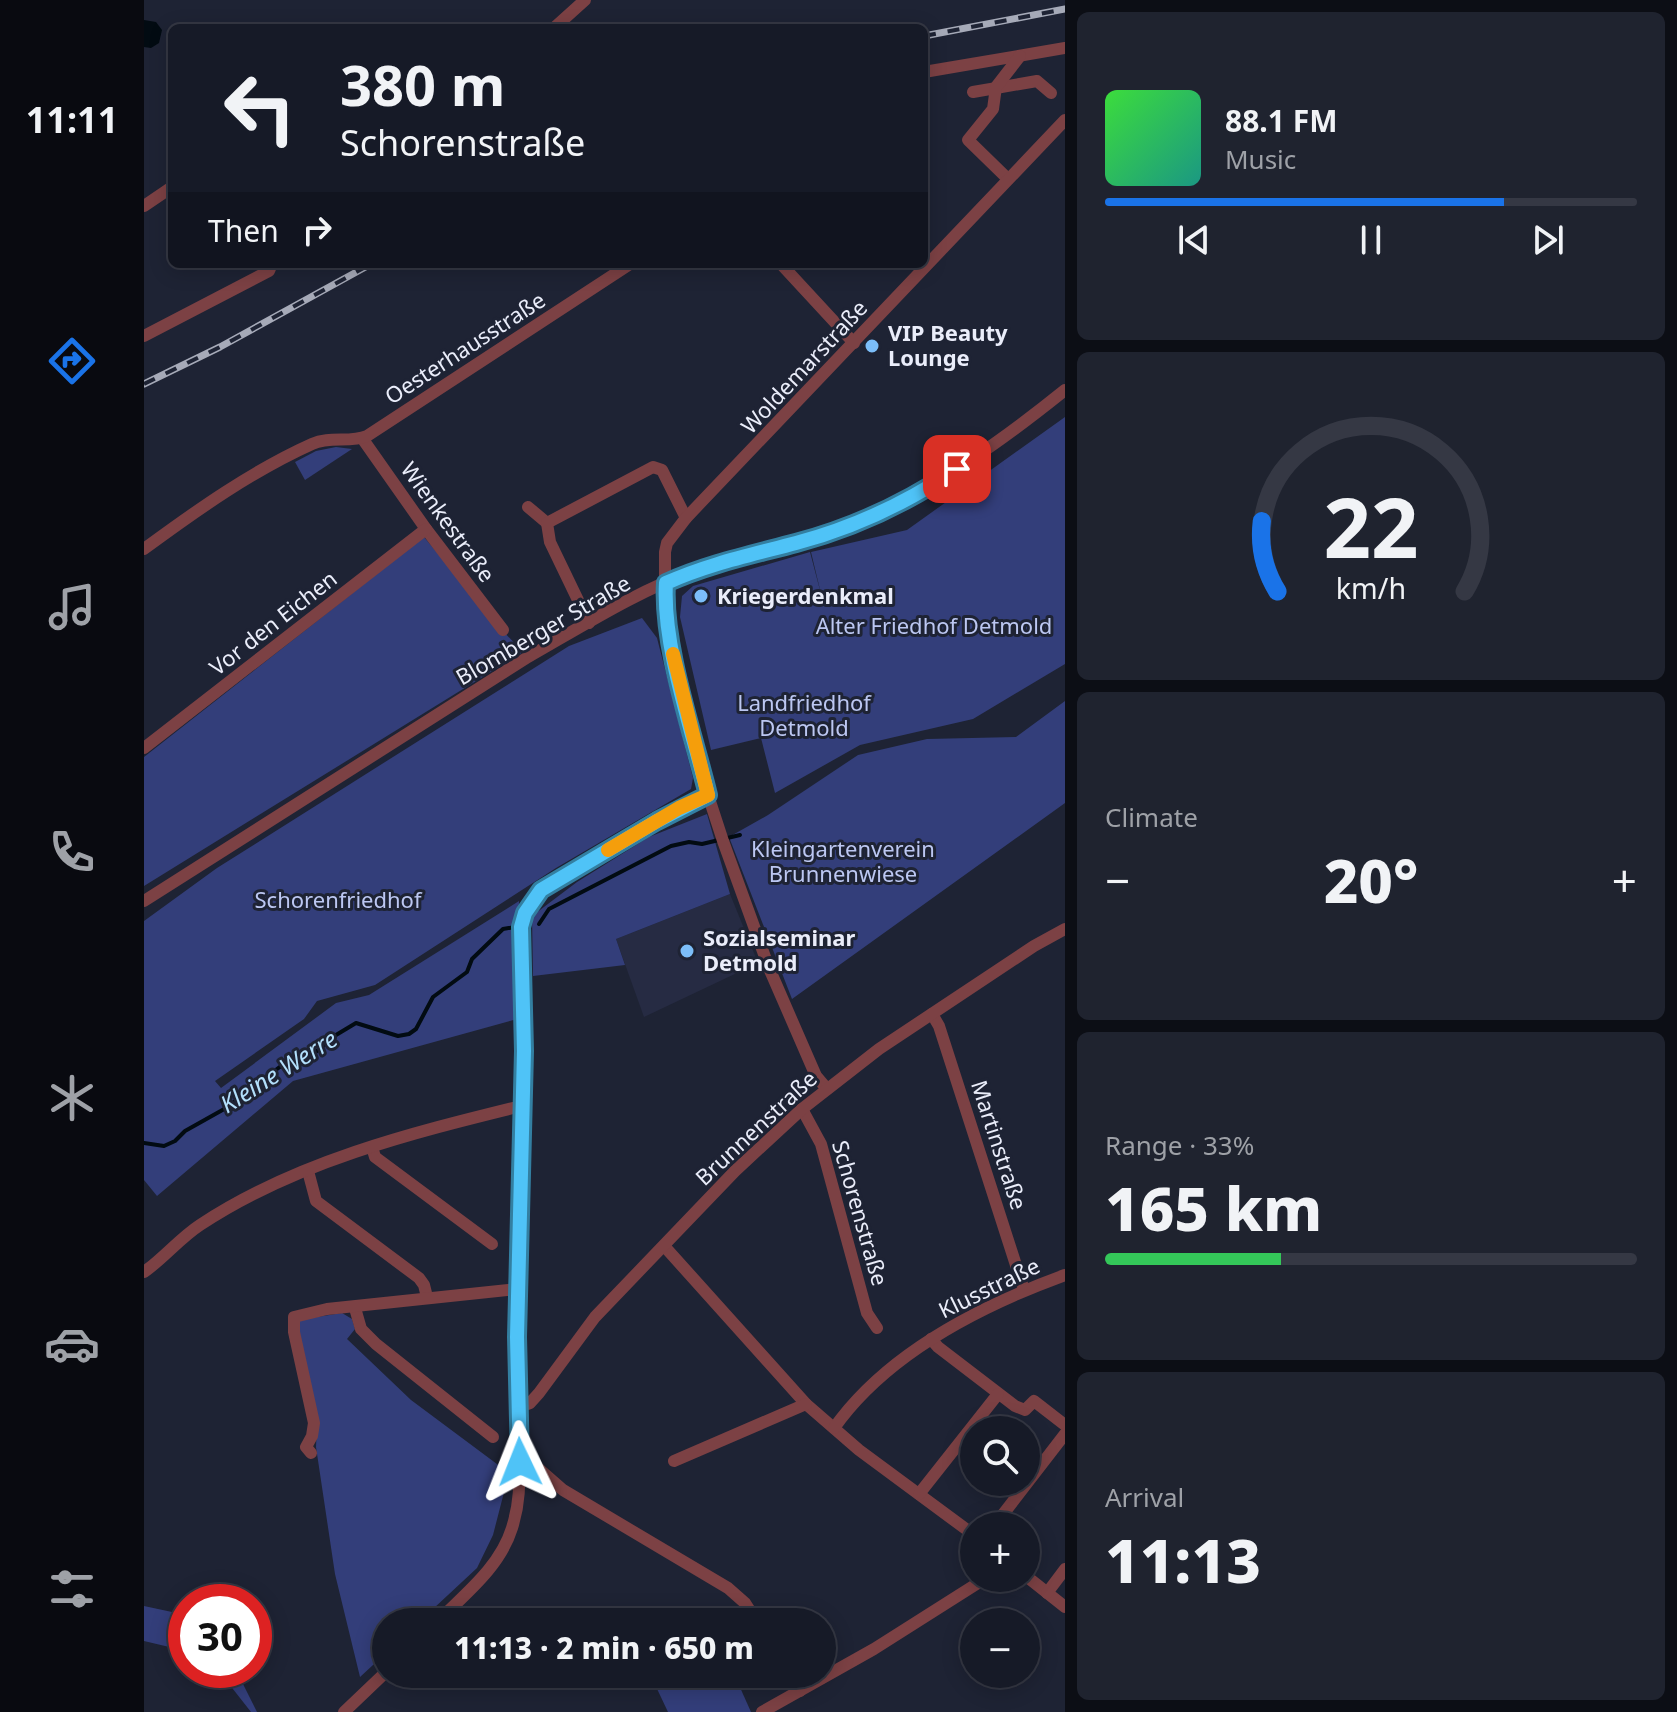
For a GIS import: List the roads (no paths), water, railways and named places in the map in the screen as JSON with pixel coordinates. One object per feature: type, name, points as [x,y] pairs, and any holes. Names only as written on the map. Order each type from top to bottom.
[{"type":"street","points":[[558,24],[585,0]]},
{"type":"street","points":[[928,71],[1065,48]]},
{"type":"street","points":[[1008,179],[968,140],[993,109],[996,87],[1020,56]]},
{"type":"street","points":[[973,92],[1037,81],[1051,93]]},
{"type":"street","name":"Woldemarstraße","points":[[928,264],[1065,120]]},
{"type":"street","points":[[144,206],[168,190]]},
{"type":"street","points":[[144,336],[270,268]]},
{"type":"street","name":"Oesterhausstraße","points":[[356,438],[624,268]]},
{"type":"street","points":[[785,268],[854,343]]},
{"type":"street","name":"Woldemarstraße","points":[[666,583],[667,543],[686,518],[924,268]]},
{"type":"street","name":"Blomberger Straße","points":[[144,901],[515,665],[589,623],[694,570],[798,543],[863,521],[943,479],[1026,422],[1065,390]]},
{"type":"street","name":"Wienkestraße","points":[[343,425],[503,630]]},
{"type":"street","points":[[144,549],[198,509],[271,464],[315,442],[330,438],[356,438]]},
{"type":"street","points":[[547,523],[653,467],[662,470],[686,518]]},
{"type":"street","points":[[528,507],[547,523],[550,542],[589,623]]},
{"type":"street","name":"Vor den Eichen","points":[[144,748],[426,529]]},
{"type":"street","points":[[666,583],[665,602],[673,657],[708,795],[782,999],[816,1076],[827,1089]]},
{"type":"street","points":[[451,1608],[486,1573],[508,1541],[519,1502],[517,1289],[524,1051],[521,927],[525,913],[541,890],[644,823],[708,795]]},
{"type":"street","name":"Brunnenstraße","points":[[519,1407],[530,1403],[539,1393],[595,1317],[735,1171],[802,1109],[879,1049],[1034,946],[1065,929]]},
{"type":"street","name":"Martinstraße","points":[[932,1014],[939,1026],[1024,1290]]},
{"type":"street","points":[[144,1272],[198,1226],[256,1192],[372,1147],[521,1106]]},
{"type":"street","name":"Schorenstraße","points":[[802,1109],[821,1144],[867,1313],[877,1328]]},
{"type":"street","points":[[372,1147],[375,1157],[492,1244]]},
{"type":"street","points":[[308,1171],[316,1201],[419,1278],[427,1297]]},
{"type":"street","points":[[665,1247],[806,1404],[960,1525]]},
{"type":"street","name":"Klusstraße","points":[[834,1428],[848,1409],[889,1370],[931,1339],[1024,1290],[1065,1275]]},
{"type":"street","points":[[311,1453],[306,1447],[314,1423],[294,1332],[294,1317],[327,1309],[517,1289]]},
{"type":"street","points":[[355,1308],[361,1329],[376,1344],[493,1437]]},
{"type":"street","name":"Klusstraße","points":[[931,1339],[998,1394]]},
{"type":"street","points":[[919,1494],[998,1394],[1025,1410],[1034,1401],[1065,1425]]},
{"type":"street","points":[[674,1461],[806,1404]]},
{"type":"street","points":[[1005,1512],[1065,1434]]},
{"type":"street","points":[[520,1458],[531,1462],[563,1490],[728,1588],[748,1608]]},
{"type":"street","points":[[1047,1593],[1065,1569]]},
{"type":"street","points":[[1040,1587],[1065,1607]]},
{"type":"street","points":[[762,1712],[874,1649],[964,1592]]},
{"type":"street","points":[[344,1712],[372,1685]]},
{"type":"waterway","name":"Kleine Werre","points":[[539,924],[549,909],[671,846],[689,842],[702,844],[740,835]]},
{"type":"waterway","name":"Kleine Werre","points":[[144,1143],[164,1146],[175,1141],[185,1131],[226,1108],[281,1066],[312,1055],[356,1023],[398,1036],[409,1034],[416,1029],[433,997],[467,972],[472,959],[503,929],[515,927]]},
{"type":"railway","points":[[928,35],[1065,9]]},
{"type":"railway","points":[[144,384],[220,347],[364,268]]},
{"type":"place","name":"VIP Beauty Lounge","points":[[872,346]]},
{"type":"place","name":"Kriegerdenkmal","points":[[701,596]]},
{"type":"place","name":"Sozialseminar Detmold","points":[[687,951]]},
{"type":"park label","name":"Alter Friedhof Detmold","points":[[934,626]]},
{"type":"park label","name":"Landfriedhof Detmold","points":[[804,716]]},
{"type":"park label","name":"Kleingartenverein Brunnenwiese","points":[[843,862]]},
{"type":"park label","name":"Schorenfriedhof","points":[[338,900]]}]
